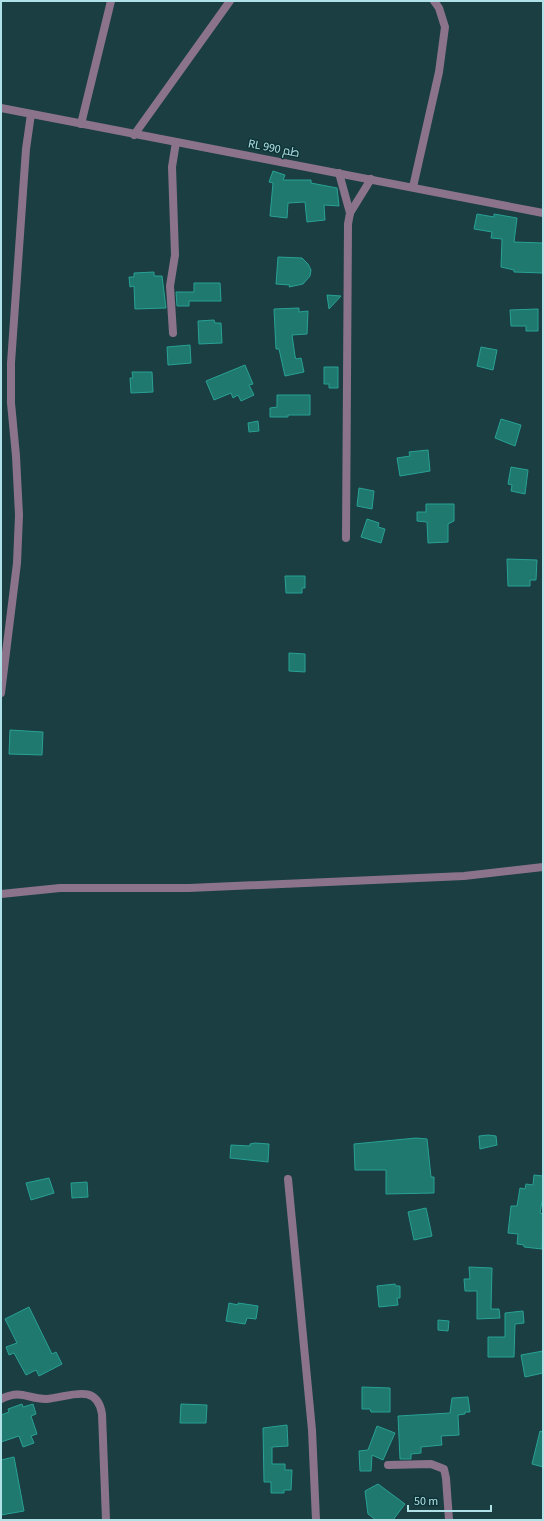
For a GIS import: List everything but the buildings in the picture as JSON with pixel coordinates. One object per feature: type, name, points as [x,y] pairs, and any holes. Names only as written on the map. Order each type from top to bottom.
[{"type":"street","points":[[81,124],[111,1]]},
{"type":"street","points":[[134,135],[230,1]]},
{"type":"street","points":[[413,187],[437,80],[445,27],[434,1]]},
{"type":"street","name":"RL طم 990","points":[[1,108],[134,135],[543,213]]},
{"type":"street","points":[[1,693],[17,563],[19,515],[16,456],[10,403],[11,363],[26,149],[30,114]]},
{"type":"street","points":[[173,333],[170,286],[175,255],[172,167],[176,142]]},
{"type":"street","points":[[339,173],[350,213],[347,260],[346,538]]},
{"type":"street","points":[[350,213],[371,179]]},
{"type":"street","points":[[1,894],[60,888],[189,888],[464,876],[543,867]]},
{"type":"street","points":[[288,1179],[312,1430],[316,1520]]},
{"type":"street","points":[[1,1399],[15,1394],[46,1399],[76,1393],[89,1395],[98,1402],[102,1414],[106,1520]]},
{"type":"street","points":[[388,1465],[431,1464],[444,1469],[449,1520]]}]
